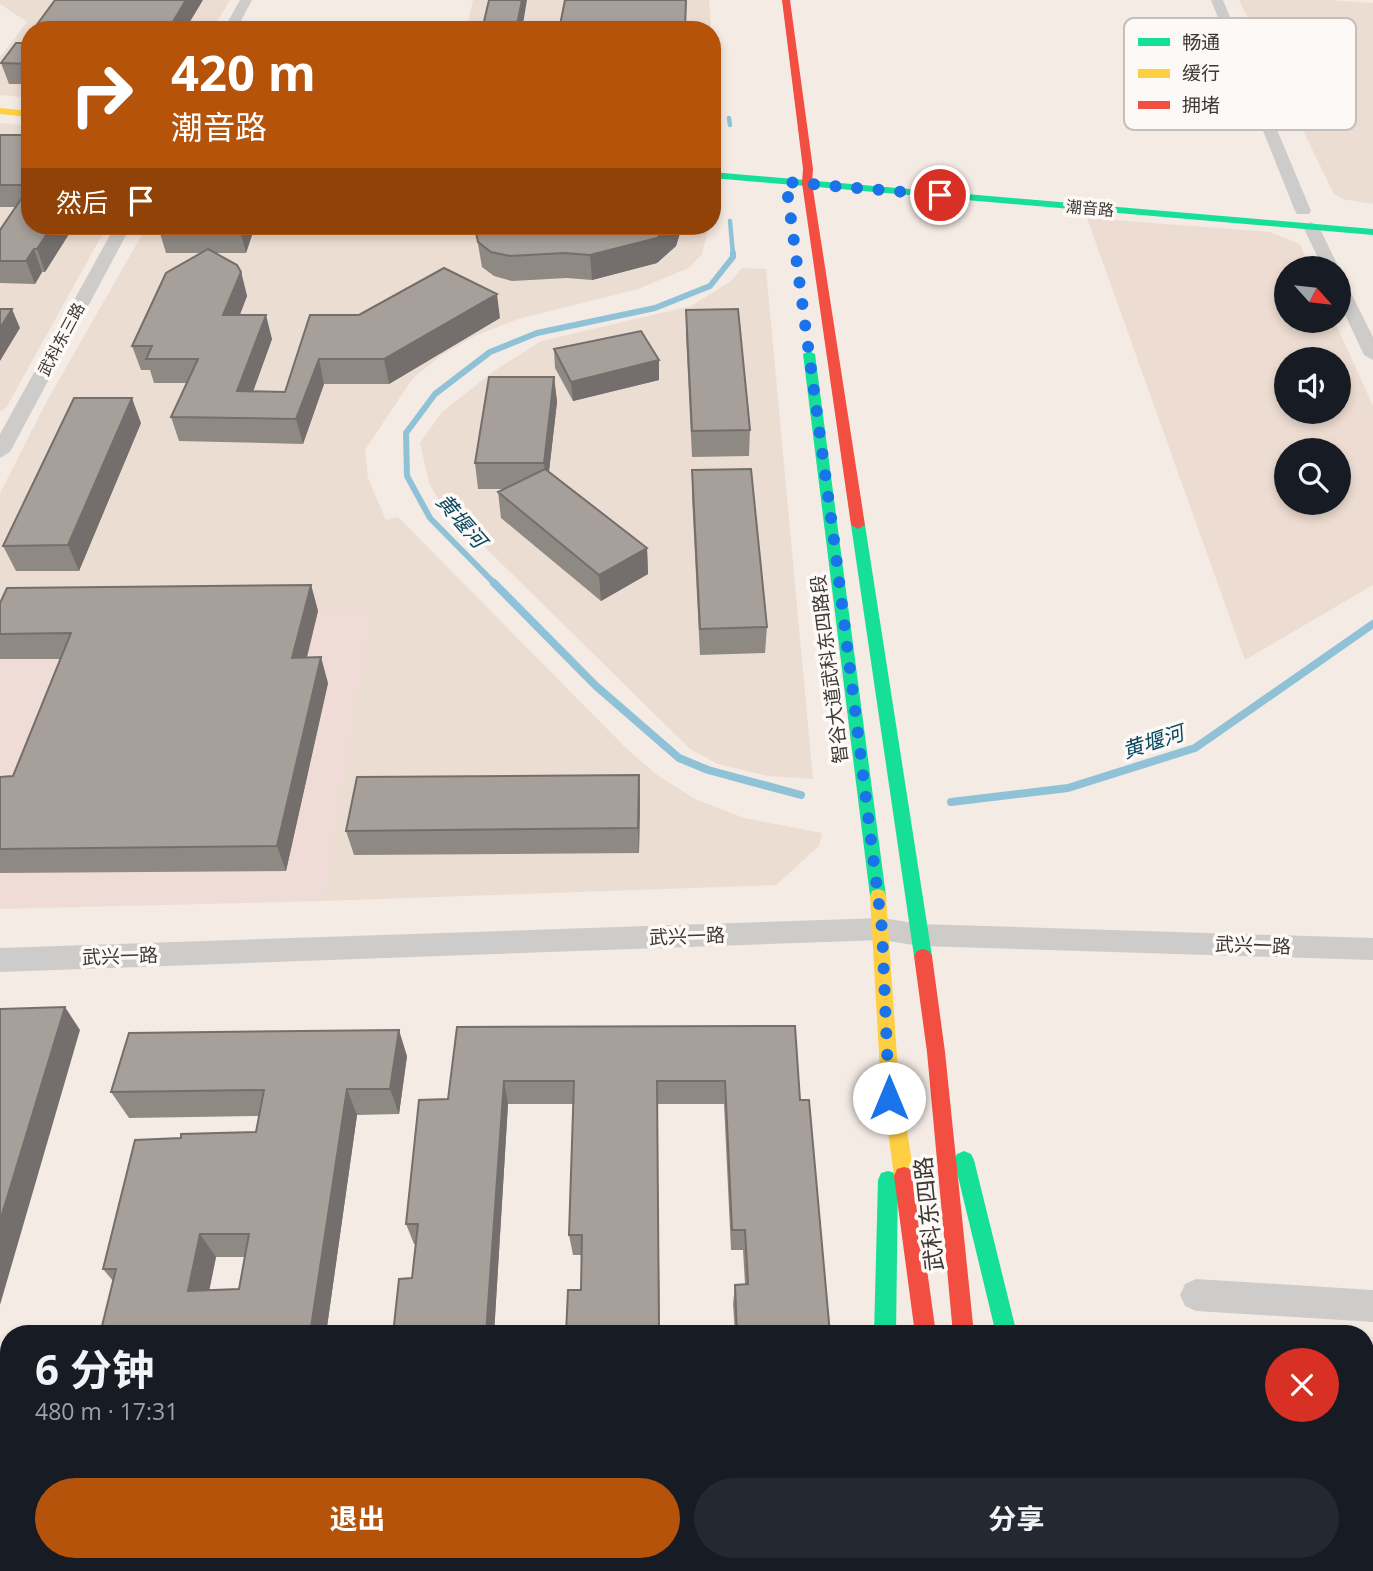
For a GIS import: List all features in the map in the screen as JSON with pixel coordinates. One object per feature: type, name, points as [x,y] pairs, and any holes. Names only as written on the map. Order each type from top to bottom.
[{"type":"main road","points":[[786,0],[808,176],[920,935]]},
{"type":"main road","points":[[0,101],[21,103]]},
{"type":"main road","points":[[0,111],[21,113]]},
{"type":"main road","points":[[721,164],[786,182]]},
{"type":"main road","points":[[721,177],[786,182],[808,176]]},
{"type":"main road","name":"潮音路","points":[[808,176],[1373,217]]},
{"type":"main road","name":"潮音路","points":[[808,176],[1373,232]]},
{"type":"main road","name":"智谷大道武科东四路段","points":[[806,334],[882,929],[889,1072],[925,1325]]},
{"type":"main road","name":"武科东四路","points":[[920,935],[936,1052],[963,1325]]},
{"type":"main road","points":[[936,1052],[1005,1325]]},
{"type":"main road","points":[[886,1325],[889,1072]]},
{"type":"street","points":[[234,21],[246,0]]},
{"type":"street","points":[[1217,0],[1224,18]]},
{"type":"street","points":[[1270,130],[1303,211]]},
{"type":"street","points":[[1311,227],[1325,256]]},
{"type":"street","name":"武科东三路","points":[[1,450],[117,235]]},
{"type":"street","points":[[1351,310],[1373,355]]},
{"type":"street","name":"武兴一路","points":[[0,960],[882,929],[920,935],[1373,949]]},
{"type":"street","points":[[1196,1295],[1373,1306]]},
{"type":"shaded area","points":[[0,0],[230,0],[217,21],[26,21],[0,4]]},
{"type":"shaded area","points":[[473,0],[709,0],[710,21],[468,21]]},
{"type":"shaded area","points":[[1239,0],[1373,3],[1373,204],[1342,199],[1334,194],[1303,130],[1356,130],[1356,18],[1248,18]]},
{"type":"shaded area","points":[[21,30],[21,97],[0,95],[0,57]]},
{"type":"shaded area","points":[[0,123],[21,125],[21,235],[102,235],[6,408],[0,412]]},
{"type":"shaded area","points":[[1087,218],[1270,232],[1300,244],[1305,256],[1274,256],[1274,333],[1340,333],[1346,347],[1274,347],[1274,424],[1351,424],[1351,357],[1373,406],[1373,585],[1245,660]]},
{"type":"shaded area","points":[[142,235],[707,235],[702,254],[689,268],[638,289],[518,319],[475,336],[442,355],[413,378],[365,450],[368,478],[386,520],[398,517],[624,746],[657,775],[695,799],[744,818],[822,833],[819,846],[776,885],[323,901],[370,612],[0,616],[0,493],[48,399]]},
{"type":"shaded area","points":[[742,268],[766,269],[813,779],[768,776],[718,764],[690,749],[441,504],[429,483],[420,443],[442,412],[494,371],[541,341],[691,306],[731,281]]},
{"type":"shaded area","points":[[371,612],[323,901],[0,909],[0,616]]},
{"type":"building","points":[[55,0],[186,0],[173,21],[40,21]]},
{"type":"building","points":[[489,0],[522,0],[518,21],[484,21]]},
{"type":"building","points":[[565,0],[686,0],[685,21],[561,21]]},
{"type":"building","points":[[16,43],[21,43],[21,64],[1,63]]},
{"type":"building","points":[[0,135],[21,135],[21,185],[0,185]]},
{"type":"building","points":[[21,199],[21,235],[46,235],[26,261],[0,261],[0,230]]},
{"type":"building","points":[[477,235],[660,235],[590,255],[565,253],[510,256],[491,252],[478,242]]},
{"type":"building","points":[[208,249],[237,265],[241,272],[223,315],[266,315],[237,391],[285,392],[310,315],[359,315],[444,268],[497,294],[384,359],[319,359],[296,419],[171,417],[198,359],[146,359],[152,346],[132,346],[166,273]]},
{"type":"building","points":[[0,309],[12,309],[0,328]]},
{"type":"building","points":[[738,309],[750,430],[692,431],[686,310]]},
{"type":"building","points":[[641,331],[659,360],[571,382],[554,349]]},
{"type":"building","points":[[489,377],[554,377],[544,463],[475,463]]},
{"type":"building","points":[[74,398],[132,398],[68,545],[3,546]]},
{"type":"building","points":[[545,469],[647,548],[599,575],[498,492]]},
{"type":"building","points":[[751,469],[767,627],[700,629],[692,470]]},
{"type":"building","points":[[311,585],[292,658],[321,657],[277,846],[0,849],[0,777],[13,776],[71,633],[0,634],[0,603],[7,588]]},
{"type":"building","points":[[639,775],[638,828],[346,831],[357,777]]},
{"type":"building","points":[[65,1007],[0,1221],[0,1009]]},
{"type":"building","points":[[795,1026],[800,1100],[809,1100],[829,1325],[737,1325],[735,1285],[748,1284],[745,1230],[732,1230],[725,1081],[657,1081],[659,1325],[566,1325],[568,1290],[581,1290],[582,1235],[569,1235],[574,1081],[504,1081],[487,1325],[394,1325],[399,1279],[412,1278],[418,1224],[406,1224],[419,1100],[448,1099],[457,1027]]},
{"type":"building","points":[[399,1030],[390,1089],[347,1089],[311,1325],[102,1325],[116,1269],[103,1269],[135,1140],[181,1138],[181,1134],[256,1132],[264,1090],[111,1092],[129,1033]],"holes":[[[200,1234],[249,1234],[239,1289],[188,1291]]]},
{"type":"waterway","name":"黄堰河","points":[[729,118],[730,125]]},
{"type":"waterway","name":"黄堰河","points":[[730,221],[733,254]]},
{"type":"waterway","name":"黄堰河","points":[[495,584],[430,518],[407,476],[406,433],[435,394],[490,352],[537,333],[655,308],[710,286],[733,254]]},
{"type":"waterway","name":"黄堰河","points":[[494,583],[596,686],[679,758],[708,770],[801,795]]},
{"type":"waterway","name":"黄堰河","points":[[951,802],[1068,788],[1195,748],[1373,624]]},
{"type":"traffic: fast","points":[[721,176],[1373,232]]},
{"type":"traffic: fast","points":[[809,354],[878,896]]},
{"type":"traffic: fast","points":[[858,525],[923,956]]},
{"type":"traffic: fast","points":[[964,1160],[1005,1325]]},
{"type":"traffic: fast","points":[[885,1325],[888,1180]]},
{"type":"traffic: slow","points":[[0,111],[21,113]]},
{"type":"traffic: slow","points":[[878,896],[889,1072],[904,1176]]},
{"type":"traffic: jam","points":[[786,0],[808,169],[807,183],[858,525]]},
{"type":"traffic: jam","points":[[923,956],[936,1052],[963,1325]]},
{"type":"traffic: jam","points":[[904,1176],[925,1325]]},
{"type":"route","points":[[889,1098],[882,929],[786,182],[940,195]]}]
